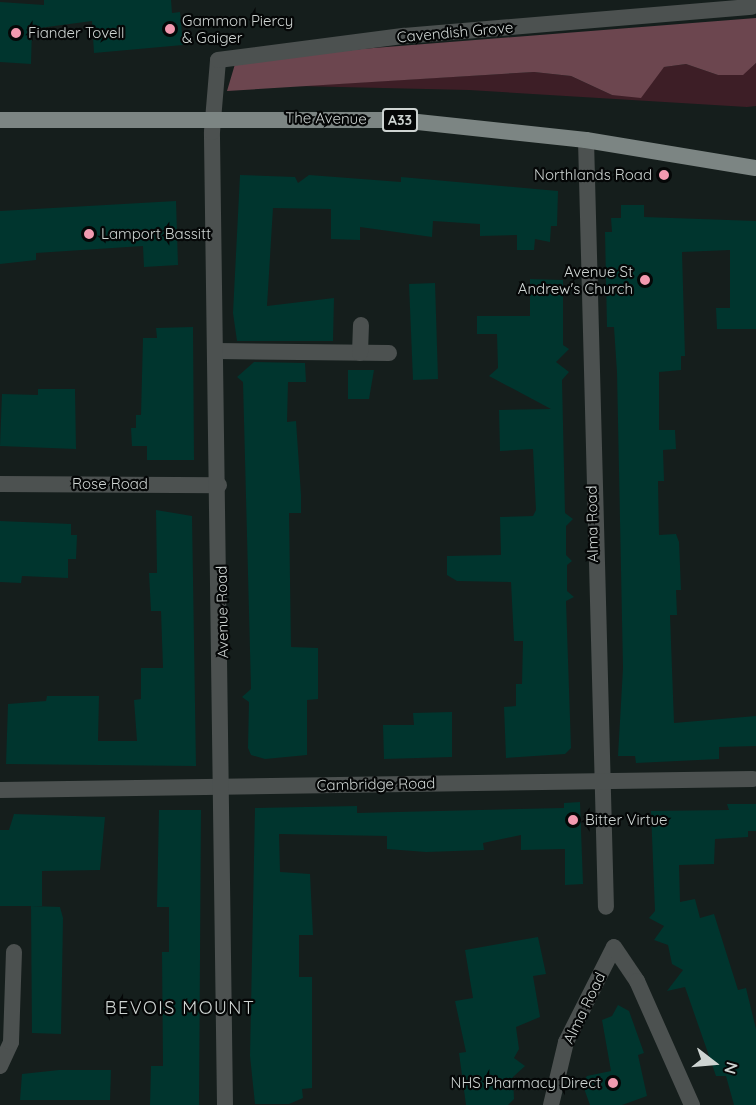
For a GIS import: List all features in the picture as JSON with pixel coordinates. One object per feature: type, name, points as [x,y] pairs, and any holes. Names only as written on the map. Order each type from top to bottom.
[{"type":"main road","name":"The Avenue","points":[[0,120],[213,118],[399,120],[586,140],[756,168]]},
{"type":"street","name":"Cavendish Grove","points":[[213,118],[218,60],[404,36],[752,7]]},
{"type":"street","name":"Avenue Road","points":[[213,118],[225,787],[225,1105]]},
{"type":"street","name":"Alma Road","points":[[586,140],[598,781],[606,907]]},
{"type":"street","points":[[360,353],[361,325]]},
{"type":"street","points":[[217,351],[390,353]]},
{"type":"street","name":"Rose Road","points":[[0,484],[219,485]]},
{"type":"street","name":"Cambridge Road","points":[[0,790],[753,779]]},
{"type":"street","name":"Alma Road","points":[[551,1105],[566,1042],[614,947],[637,981],[692,1105]]},
{"type":"street","points":[[0,1066],[11,1042],[14,952]]},
{"type":"shaded area","points":[[756,18],[756,63],[743,75],[718,75],[686,64],[664,67],[641,98],[612,95],[571,76],[534,72],[227,91],[235,64],[361,49]]},
{"type":"shaded area","points":[[756,63],[756,106],[747,107],[469,90],[297,86],[534,72],[571,76],[612,95],[664,67],[686,64],[718,75],[742,75]]},
{"type":"building","points":[[44,0],[171,0],[172,13],[180,12],[183,45],[94,53],[92,21],[32,29],[31,64],[0,62],[0,2],[44,5]]},
{"type":"building","points":[[240,175],[295,177],[298,183],[309,175],[401,182],[401,177],[558,191],[557,226],[551,226],[550,242],[535,239],[534,250],[517,250],[517,235],[480,236],[480,224],[433,221],[432,237],[360,227],[360,240],[331,239],[331,209],[273,208],[267,306],[334,298],[333,341],[237,341],[233,313]]},
{"type":"building","points":[[176,201],[178,265],[144,267],[143,246],[36,253],[36,260],[0,264],[0,211]]},
{"type":"building","points":[[621,205],[644,205],[644,217],[756,221],[756,329],[717,329],[716,308],[730,308],[730,250],[682,252],[685,356],[681,356],[681,370],[659,372],[659,430],[675,430],[676,449],[663,450],[664,481],[658,481],[659,535],[676,534],[679,542],[681,590],[676,590],[677,615],[670,615],[674,723],[756,716],[756,746],[719,747],[719,759],[636,763],[635,756],[618,756],[623,668],[617,372],[614,327],[607,327],[605,232],[612,232],[611,218],[621,218]]},
{"type":"building","points":[[530,279],[563,280],[563,345],[569,349],[556,362],[569,372],[562,380],[565,513],[573,519],[566,526],[566,555],[572,561],[567,565],[567,591],[574,597],[566,601],[571,748],[565,754],[506,758],[504,707],[516,706],[516,684],[522,684],[523,641],[514,641],[511,582],[457,581],[447,575],[447,556],[501,555],[500,517],[533,516],[536,510],[533,449],[500,451],[499,410],[551,409],[489,376],[498,368],[497,334],[477,334],[477,316],[530,316]]},
{"type":"building","points":[[435,283],[438,379],[413,380],[409,284]]},
{"type":"building","points":[[193,327],[194,460],[147,460],[147,446],[132,446],[131,428],[136,428],[136,415],[141,415],[143,338],[157,338],[156,328]]},
{"type":"building","points":[[254,362],[305,363],[306,382],[288,382],[287,422],[296,421],[301,495],[301,513],[289,513],[291,647],[318,648],[318,699],[307,700],[307,755],[265,759],[251,755],[248,748],[249,702],[242,697],[251,689],[243,382],[237,377]]},
{"type":"building","points":[[348,370],[374,370],[369,399],[348,399]]},
{"type":"building","points":[[38,389],[75,389],[76,449],[0,446],[2,394],[38,395]]},
{"type":"building","points":[[156,510],[192,516],[196,766],[6,764],[8,704],[46,701],[47,696],[99,696],[98,741],[137,741],[134,700],[141,699],[141,668],[163,668],[161,611],[151,611],[149,573],[157,573]]},
{"type":"building","points":[[0,521],[71,524],[71,535],[77,535],[76,559],[68,559],[68,578],[22,576],[21,583],[0,582]]},
{"type":"building","points":[[452,712],[452,757],[384,759],[383,725],[414,725],[413,713]]},
{"type":"building","points":[[580,802],[583,884],[565,885],[565,849],[521,850],[521,835],[483,843],[484,850],[426,852],[387,849],[387,836],[279,834],[280,872],[310,874],[313,935],[299,935],[299,977],[312,977],[312,1088],[302,1089],[303,1098],[289,1104],[255,1104],[250,1056],[255,808],[357,806],[357,813],[564,808],[564,803]]},
{"type":"building","points":[[727,804],[756,804],[756,831],[748,831],[748,837],[715,839],[714,864],[679,865],[680,902],[695,899],[700,918],[714,914],[738,990],[746,988],[756,1029],[756,1105],[734,1105],[726,1076],[716,1076],[685,987],[667,991],[683,970],[672,964],[668,945],[654,940],[664,926],[649,918],[655,911],[651,811],[729,810]]},
{"type":"building","points":[[159,810],[201,810],[199,1105],[150,1105],[151,1066],[163,1066],[162,952],[169,952],[169,907],[157,907]]},
{"type":"building","points":[[14,814],[105,817],[100,870],[42,871],[42,906],[0,906],[0,830],[9,830]]},
{"type":"building","points":[[31,906],[60,907],[63,918],[61,1034],[32,1033]]},
{"type":"building","points":[[538,937],[546,974],[533,976],[540,1017],[516,1027],[519,1049],[514,1058],[525,1066],[513,1077],[514,1099],[508,1105],[466,1105],[459,1053],[466,1052],[455,1001],[473,998],[465,950]]},
{"type":"building","points":[[618,1005],[629,1011],[644,1053],[638,1055],[647,1096],[622,1105],[590,1105],[582,1083],[587,1076],[611,1071],[602,1020],[612,1016]]},
{"type":"building","points":[[59,1070],[111,1070],[110,1100],[20,1100],[22,1074]]},
{"type":"place","name":"Gammon Piercy & Gaiger","points":[[170,29]]},
{"type":"place","name":"Fiander Tovell","points":[[16,33]]},
{"type":"place","name":"Northlands Road","points":[[664,175]]},
{"type":"place","name":"Lamport Bassitt","points":[[89,234]]},
{"type":"place","name":"Avenue St Andrew's Church","points":[[645,280]]},
{"type":"place","name":"Bitter Virtue","points":[[573,820]]},
{"type":"place","name":"NHS Pharmacy Direct","points":[[613,1083]]},
{"type":"district","name":"BEVOIS MOUNT","points":[[180,1008]]}]
